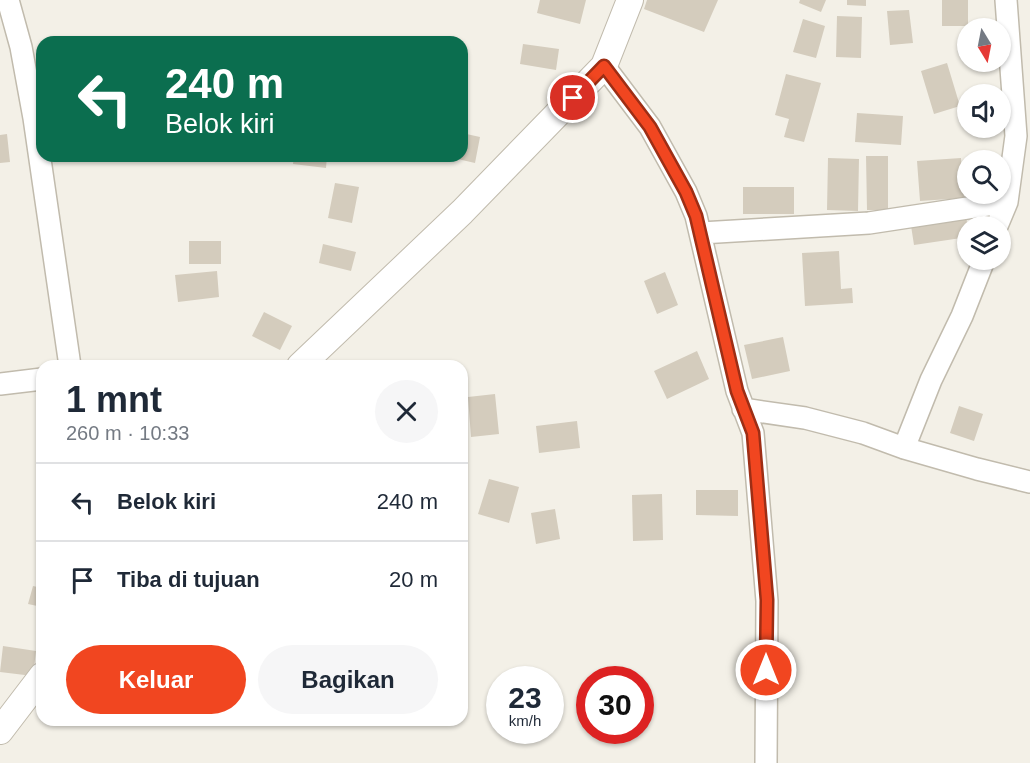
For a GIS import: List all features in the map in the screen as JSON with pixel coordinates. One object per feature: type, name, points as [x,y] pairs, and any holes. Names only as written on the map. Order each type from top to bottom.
[{"type":"street","points":[[8,0],[21,48],[36,132]]},
{"type":"street","points":[[306,360],[462,212],[604,66],[630,0]]},
{"type":"street","points":[[1006,0],[1016,136],[1011,173]]},
{"type":"street","points":[[604,66],[650,127],[686,192],[701,232],[737,391],[753,433],[767,600],[766,763]]},
{"type":"street","points":[[40,162],[69,360]]},
{"type":"street","points":[[701,232],[869,222],[993,204]]},
{"type":"street","points":[[904,448],[931,380],[962,316],[980,270]]},
{"type":"street","points":[[0,384],[36,381]]},
{"type":"street","points":[[743,409],[805,418],[1030,482]]},
{"type":"street","points":[[0,731],[36,684]]},
{"type":"building","points":[[540,0],[586,0],[580,24],[537,13]]},
{"type":"building","points":[[647,0],[718,0],[704,32],[644,9]]},
{"type":"building","points":[[800,0],[826,0],[821,12],[799,3]]},
{"type":"building","points":[[847,0],[866,0],[866,6],[847,5]]},
{"type":"building","points":[[942,0],[968,0],[968,18],[957,18],[957,26],[942,26]]},
{"type":"building","points":[[909,10],[913,43],[890,45],[887,11]]},
{"type":"building","points":[[837,16],[862,17],[861,58],[836,57]]},
{"type":"building","points":[[803,19],[825,26],[816,58],[793,52]]},
{"type":"building","points":[[523,44],[559,49],[556,70],[520,64]]},
{"type":"building","points":[[947,63],[957,96],[957,107],[934,114],[921,71]]},
{"type":"building","points":[[786,74],[821,83],[804,142],[784,137],[789,119],[775,115]]},
{"type":"building","points":[[857,113],[903,116],[901,145],[855,142]]},
{"type":"building","points":[[7,134],[10,162],[0,163],[0,135]]},
{"type":"building","points":[[468,134],[480,137],[475,163],[468,161]]},
{"type":"building","points":[[866,156],[888,156],[888,210],[867,210]]},
{"type":"building","points":[[828,158],[859,159],[858,211],[827,210]]},
{"type":"building","points":[[957,158],[957,198],[920,201],[917,161]]},
{"type":"building","points":[[293,162],[326,162],[326,168],[293,164]]},
{"type":"building","points":[[335,183],[359,187],[352,223],[328,218]]},
{"type":"building","points":[[743,187],[794,187],[794,214],[743,214]]},
{"type":"building","points":[[966,211],[966,216],[957,216],[957,239],[914,245],[910,219]]},
{"type":"building","points":[[189,241],[221,241],[221,264],[189,264]]},
{"type":"building","points":[[323,244],[356,252],[351,271],[319,263]]},
{"type":"building","points":[[839,251],[841,289],[852,288],[853,303],[805,306],[802,253]]},
{"type":"building","points":[[217,271],[219,297],[178,302],[175,275]]},
{"type":"building","points":[[665,272],[678,305],[657,314],[644,281]]},
{"type":"building","points":[[264,312],[292,326],[280,350],[252,336]]},
{"type":"building","points":[[783,337],[790,371],[752,379],[744,345]]},
{"type":"building","points":[[697,351],[709,379],[667,399],[654,371]]},
{"type":"building","points":[[495,394],[499,434],[471,437],[468,397]]},
{"type":"building","points":[[959,406],[983,414],[974,441],[950,433]]},
{"type":"building","points":[[577,421],[580,448],[539,453],[536,426]]},
{"type":"building","points":[[489,479],[519,487],[509,523],[478,514]]},
{"type":"building","points":[[696,490],[738,490],[738,516],[696,515]]},
{"type":"building","points":[[662,494],[663,540],[633,541],[632,495]]},
{"type":"building","points":[[555,509],[560,539],[536,544],[531,513]]},
{"type":"building","points":[[33,586],[36,587],[36,606],[28,604]]},
{"type":"building","points":[[3,646],[36,651],[33,676],[0,672]]},
{"type":"route","points":[[573,98],[604,66],[650,127],[686,192],[696,216],[737,391],[753,433],[767,600],[766,670]]}]
